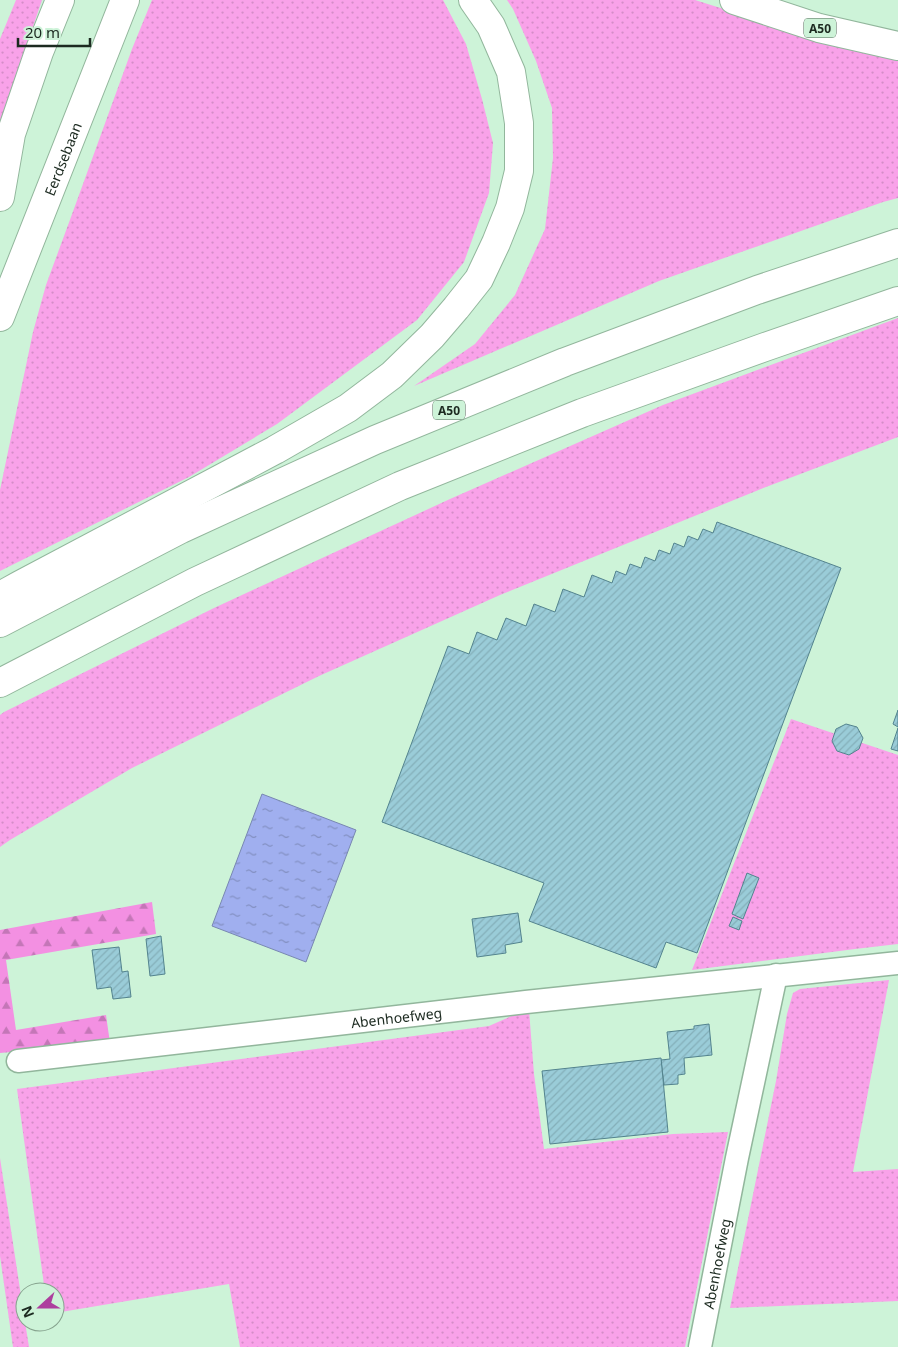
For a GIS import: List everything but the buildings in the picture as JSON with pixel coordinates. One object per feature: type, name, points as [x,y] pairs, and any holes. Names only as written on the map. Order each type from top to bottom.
[{"type":"main road","points":[[0,197],[11,134],[39,52],[60,0]]},
{"type":"main road","name":"Eerdsebaan","points":[[0,317],[125,0]]},
{"type":"main road","name":"A50","points":[[9,604],[348,408],[392,375],[432,336],[479,279],[510,208],[519,171],[519,123],[511,72],[490,26],[473,0]]},
{"type":"main road","name":"A50","points":[[734,0],[820,28],[898,46]]},
{"type":"main road","name":"A50","points":[[9,604],[181,529],[375,440],[565,362],[757,290],[898,243]]},
{"type":"main road","points":[[5,681],[195,582],[400,486],[582,413],[898,301]]},
{"type":"street","name":"Abenhoefweg","points":[[18,1062],[526,1002],[898,963]]},
{"type":"street","name":"Abenhoefweg","points":[[700,1347],[737,1158],[776,975]]},
{"type":"shaded area","points":[[16,0],[42,0],[0,124],[0,39]]},
{"type":"shaded area","points":[[152,0],[443,0],[466,44],[493,143],[489,193],[464,262],[417,320],[277,424],[189,477],[0,571],[0,490],[33,332],[46,285],[132,49]]},
{"type":"shaded area","points":[[507,0],[695,0],[844,47],[898,56],[898,198],[659,281],[414,386],[475,344],[515,295],[545,229],[553,158],[552,108],[536,61],[513,9]]},
{"type":"shaded area","points":[[898,318],[898,437],[761,489],[500,595],[319,676],[132,768],[0,847],[0,715],[4,712],[214,608],[450,499],[663,405]]},
{"type":"shaded area","points":[[791,719],[898,755],[898,944],[692,970]]},
{"type":"shaded area","points":[[889,980],[853,1172],[898,1169],[898,1301],[730,1308],[776,1081],[787,1014],[793,993],[800,989]]},
{"type":"shaded area","points":[[529,1010],[534,1074],[544,1149],[673,1134],[728,1132],[685,1347],[240,1347],[229,1284],[65,1311],[65,1282],[44,1282],[17,1089],[489,1026]]},
{"type":"shaded area","points":[[0,1158],[19,1282],[15,1282],[15,1332],[27,1332],[29,1347],[13,1347],[0,1256]]},
{"type":"green space","points":[[152,902],[156,934],[6,960],[16,1030],[106,1015],[110,1043],[0,1053],[0,930]]},
{"type":"water","points":[[262,794],[356,830],[306,962],[212,926]]}]
